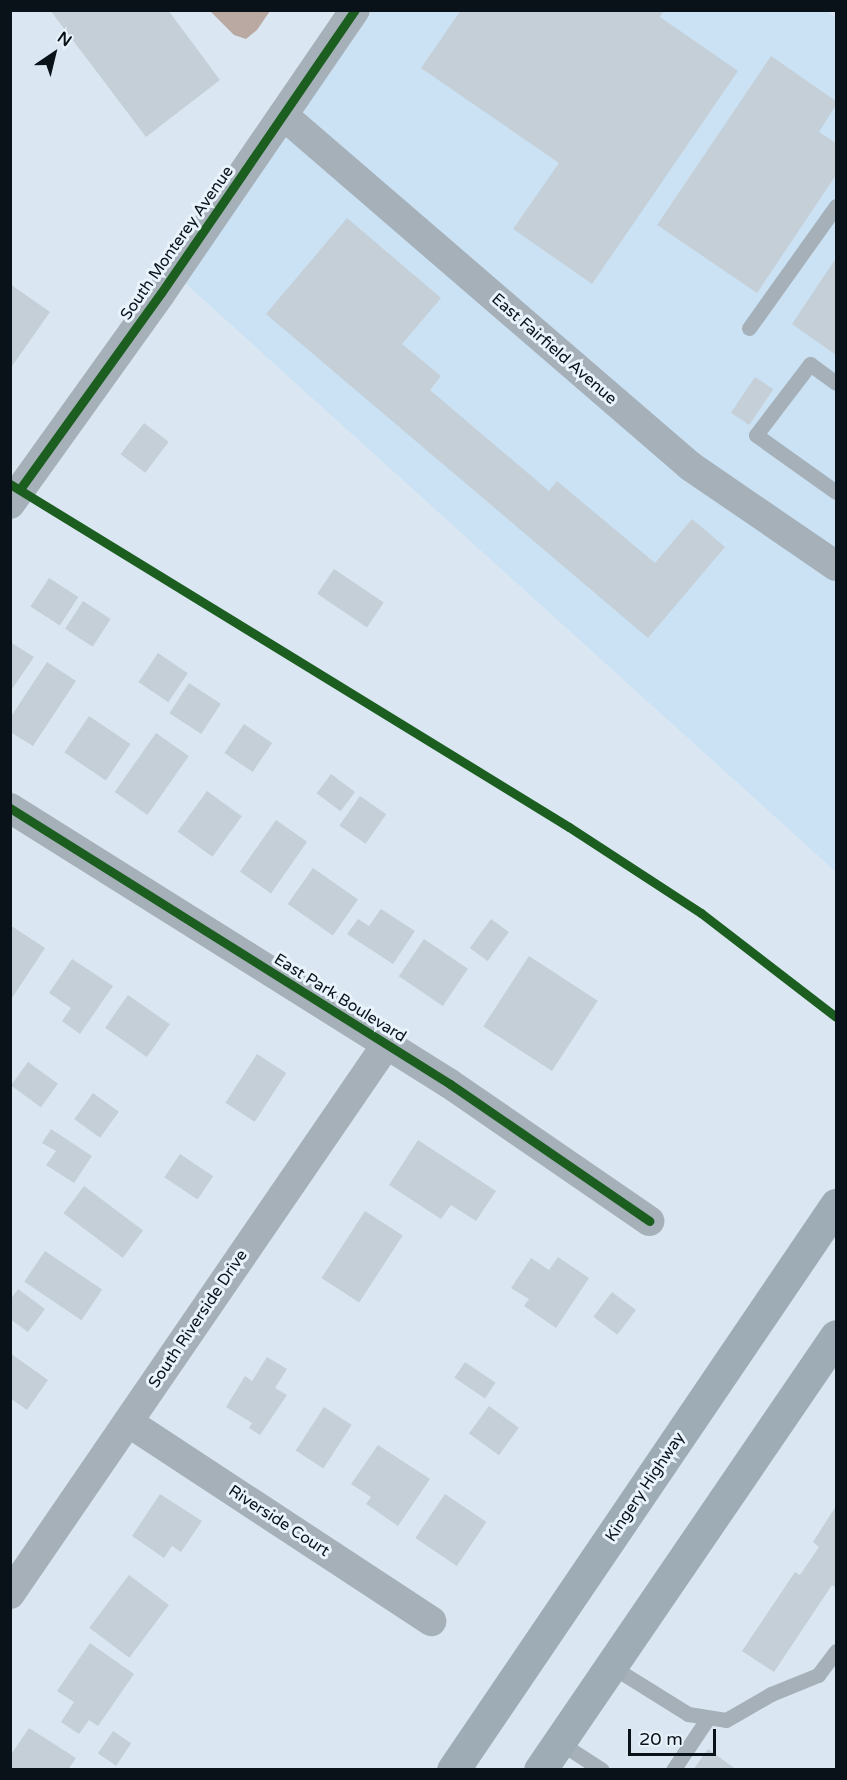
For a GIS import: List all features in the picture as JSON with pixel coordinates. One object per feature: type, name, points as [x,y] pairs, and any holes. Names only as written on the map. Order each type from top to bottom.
[{"type":"highway","name":"Kingery Highway","points":[[453,1770],[837,1205]]},
{"type":"highway","points":[[540,1770],[837,1335]]},
{"type":"street","name":"South Monterey Avenue","points":[[10,504],[161,293],[355,10]]},
{"type":"street","name":"East Fairfield Avenue","points":[[283,116],[690,466],[837,566]]},
{"type":"street","name":"East Park Boulevard","points":[[10,808],[450,1084],[649,1221]]},
{"type":"street","name":"South Riverside Drive","points":[[10,1594],[386,1045]]},
{"type":"street","name":"Riverside Court","points":[[128,1422],[431,1621]]},
{"type":"lane","points":[[749,328],[837,206]]},
{"type":"lane","points":[[837,383],[810,364],[756,435],[837,492]]},
{"type":"lane","points":[[611,1666],[688,1714],[726,1720],[771,1694],[818,1675],[837,1651]]},
{"type":"lane","points":[[673,1770],[708,1718]]},
{"type":"lane","points":[[559,1742],[603,1770]]},
{"type":"shaded area","points":[[826,10],[836,18],[836,872],[185,283],[371,11]]},
{"type":"shaded area","points":[[210,11],[270,11],[257,30],[246,39],[234,35]]},
{"type":"building","points":[[50,10],[168,10],[220,80],[146,137]]},
{"type":"building","points":[[461,10],[664,10],[660,17],[738,71],[592,284],[513,229],[559,163],[421,68]]},
{"type":"building","points":[[771,56],[836,101],[836,105],[819,132],[836,143],[836,175],[757,293],[657,225]]},
{"type":"building","points":[[347,218],[441,298],[402,344],[441,376],[430,390],[549,491],[557,481],[655,563],[692,519],[725,547],[648,638],[266,314]]},
{"type":"building","points":[[836,258],[836,355],[792,324]]},
{"type":"building","points":[[10,284],[50,312],[10,369]]},
{"type":"building","points":[[755,377],[773,389],[749,425],[731,413]]},
{"type":"building","points":[[144,423],[169,442],[145,473],[121,454]]},
{"type":"building","points":[[334,569],[384,603],[367,627],[317,594]]},
{"type":"building","points":[[49,578],[78,597],[60,626],[30,607]]},
{"type":"building","points":[[83,601],[111,619],[93,647],[65,629]]},
{"type":"building","points":[[10,642],[34,657],[10,692]]},
{"type":"building","points":[[158,653],[188,673],[168,702],[138,682]]},
{"type":"building","points":[[47,662],[76,681],[33,746],[10,732],[10,718]]},
{"type":"building","points":[[189,683],[221,704],[201,734],[169,713]]},
{"type":"building","points":[[89,716],[130,744],[106,780],[64,752]]},
{"type":"building","points":[[244,724],[272,743],[253,772],[224,753]]},
{"type":"building","points":[[156,733],[189,756],[147,815],[115,792]]},
{"type":"building","points":[[331,774],[355,792],[341,811],[317,793]]},
{"type":"building","points":[[207,791],[242,816],[212,857],[178,831]]},
{"type":"building","points":[[360,796],[386,814],[366,844],[339,825]]},
{"type":"building","points":[[276,820],[307,842],[271,893],[240,872]]},
{"type":"building","points":[[313,868],[358,900],[333,936],[288,904]]},
{"type":"building","points":[[381,909],[415,931],[393,964],[347,934],[358,919],[369,926]]},
{"type":"building","points":[[491,919],[509,932],[488,961],[470,948]]},
{"type":"building","points":[[10,925],[45,948],[12,998],[10,997]]},
{"type":"building","points":[[424,939],[468,969],[443,1006],[399,976]]},
{"type":"building","points":[[529,956],[598,1001],[552,1071],[483,1026]]},
{"type":"building","points":[[72,959],[113,986],[80,1034],[62,1021],[71,1008],[49,993]]},
{"type":"building","points":[[128,995],[170,1024],[147,1057],[105,1028]]},
{"type":"building","points":[[257,1054],[286,1073],[255,1122],[225,1103]]},
{"type":"building","points":[[28,1062],[58,1084],[41,1107],[11,1085]]},
{"type":"building","points":[[93,1093],[119,1112],[100,1138],[74,1119]]},
{"type":"building","points":[[51,1129],[92,1156],[74,1183],[46,1165],[56,1151],[42,1143]]},
{"type":"building","points":[[418,1140],[496,1191],[476,1221],[451,1205],[441,1219],[389,1185]]},
{"type":"building","points":[[180,1154],[213,1176],[198,1200],[164,1177]]},
{"type":"building","points":[[84,1186],[143,1231],[123,1258],[64,1213]]},
{"type":"building","points":[[365,1211],[403,1236],[359,1303],[321,1278]]},
{"type":"building","points":[[45,1251],[102,1290],[82,1320],[24,1282]]},
{"type":"building","points":[[558,1257],[589,1278],[556,1328],[524,1306],[529,1299],[511,1288],[531,1258],[549,1270]]},
{"type":"building","points":[[18,1289],[45,1309],[28,1332],[10,1319],[10,1300]]},
{"type":"building","points":[[612,1292],[636,1310],[617,1335],[593,1317]]},
{"type":"building","points":[[10,1353],[48,1380],[27,1410],[10,1398]]},
{"type":"building","points":[[267,1357],[287,1369],[275,1388],[287,1395],[260,1435],[249,1428],[252,1423],[226,1407],[245,1376],[252,1381]]},
{"type":"building","points":[[465,1362],[496,1383],[485,1398],[454,1378]]},
{"type":"building","points":[[489,1406],[519,1428],[499,1455],[469,1434]]},
{"type":"building","points":[[324,1407],[352,1425],[323,1469],[296,1451]]},
{"type":"building","points":[[378,1445],[430,1479],[398,1526],[366,1504],[371,1497],[351,1484]]},
{"type":"building","points":[[160,1494],[202,1521],[181,1552],[172,1546],[164,1558],[132,1536]]},
{"type":"building","points":[[445,1494],[486,1522],[457,1566],[415,1538]]},
{"type":"building","points":[[836,1506],[836,1588],[832,1585],[774,1672],[742,1651],[795,1572],[800,1575],[819,1547],[813,1542]]},
{"type":"building","points":[[129,1575],[169,1605],[129,1658],[89,1628]]},
{"type":"building","points":[[90,1643],[134,1674],[98,1726],[89,1720],[79,1734],[61,1722],[74,1702],[57,1691]]},
{"type":"building","points":[[29,1728],[76,1758],[68,1770],[10,1770],[10,1756]]},
{"type":"building","points":[[113,1731],[131,1743],[116,1766],[98,1753]]},
{"type":"building","points":[[708,1749],[737,1770],[693,1770]]},
{"type":"cycle path","points":[[20,489],[161,293],[355,10]]},
{"type":"cycle path","points":[[10,484],[569,827],[701,913],[836,1017]]},
{"type":"cycle path","points":[[10,808],[450,1084],[649,1221]]}]
